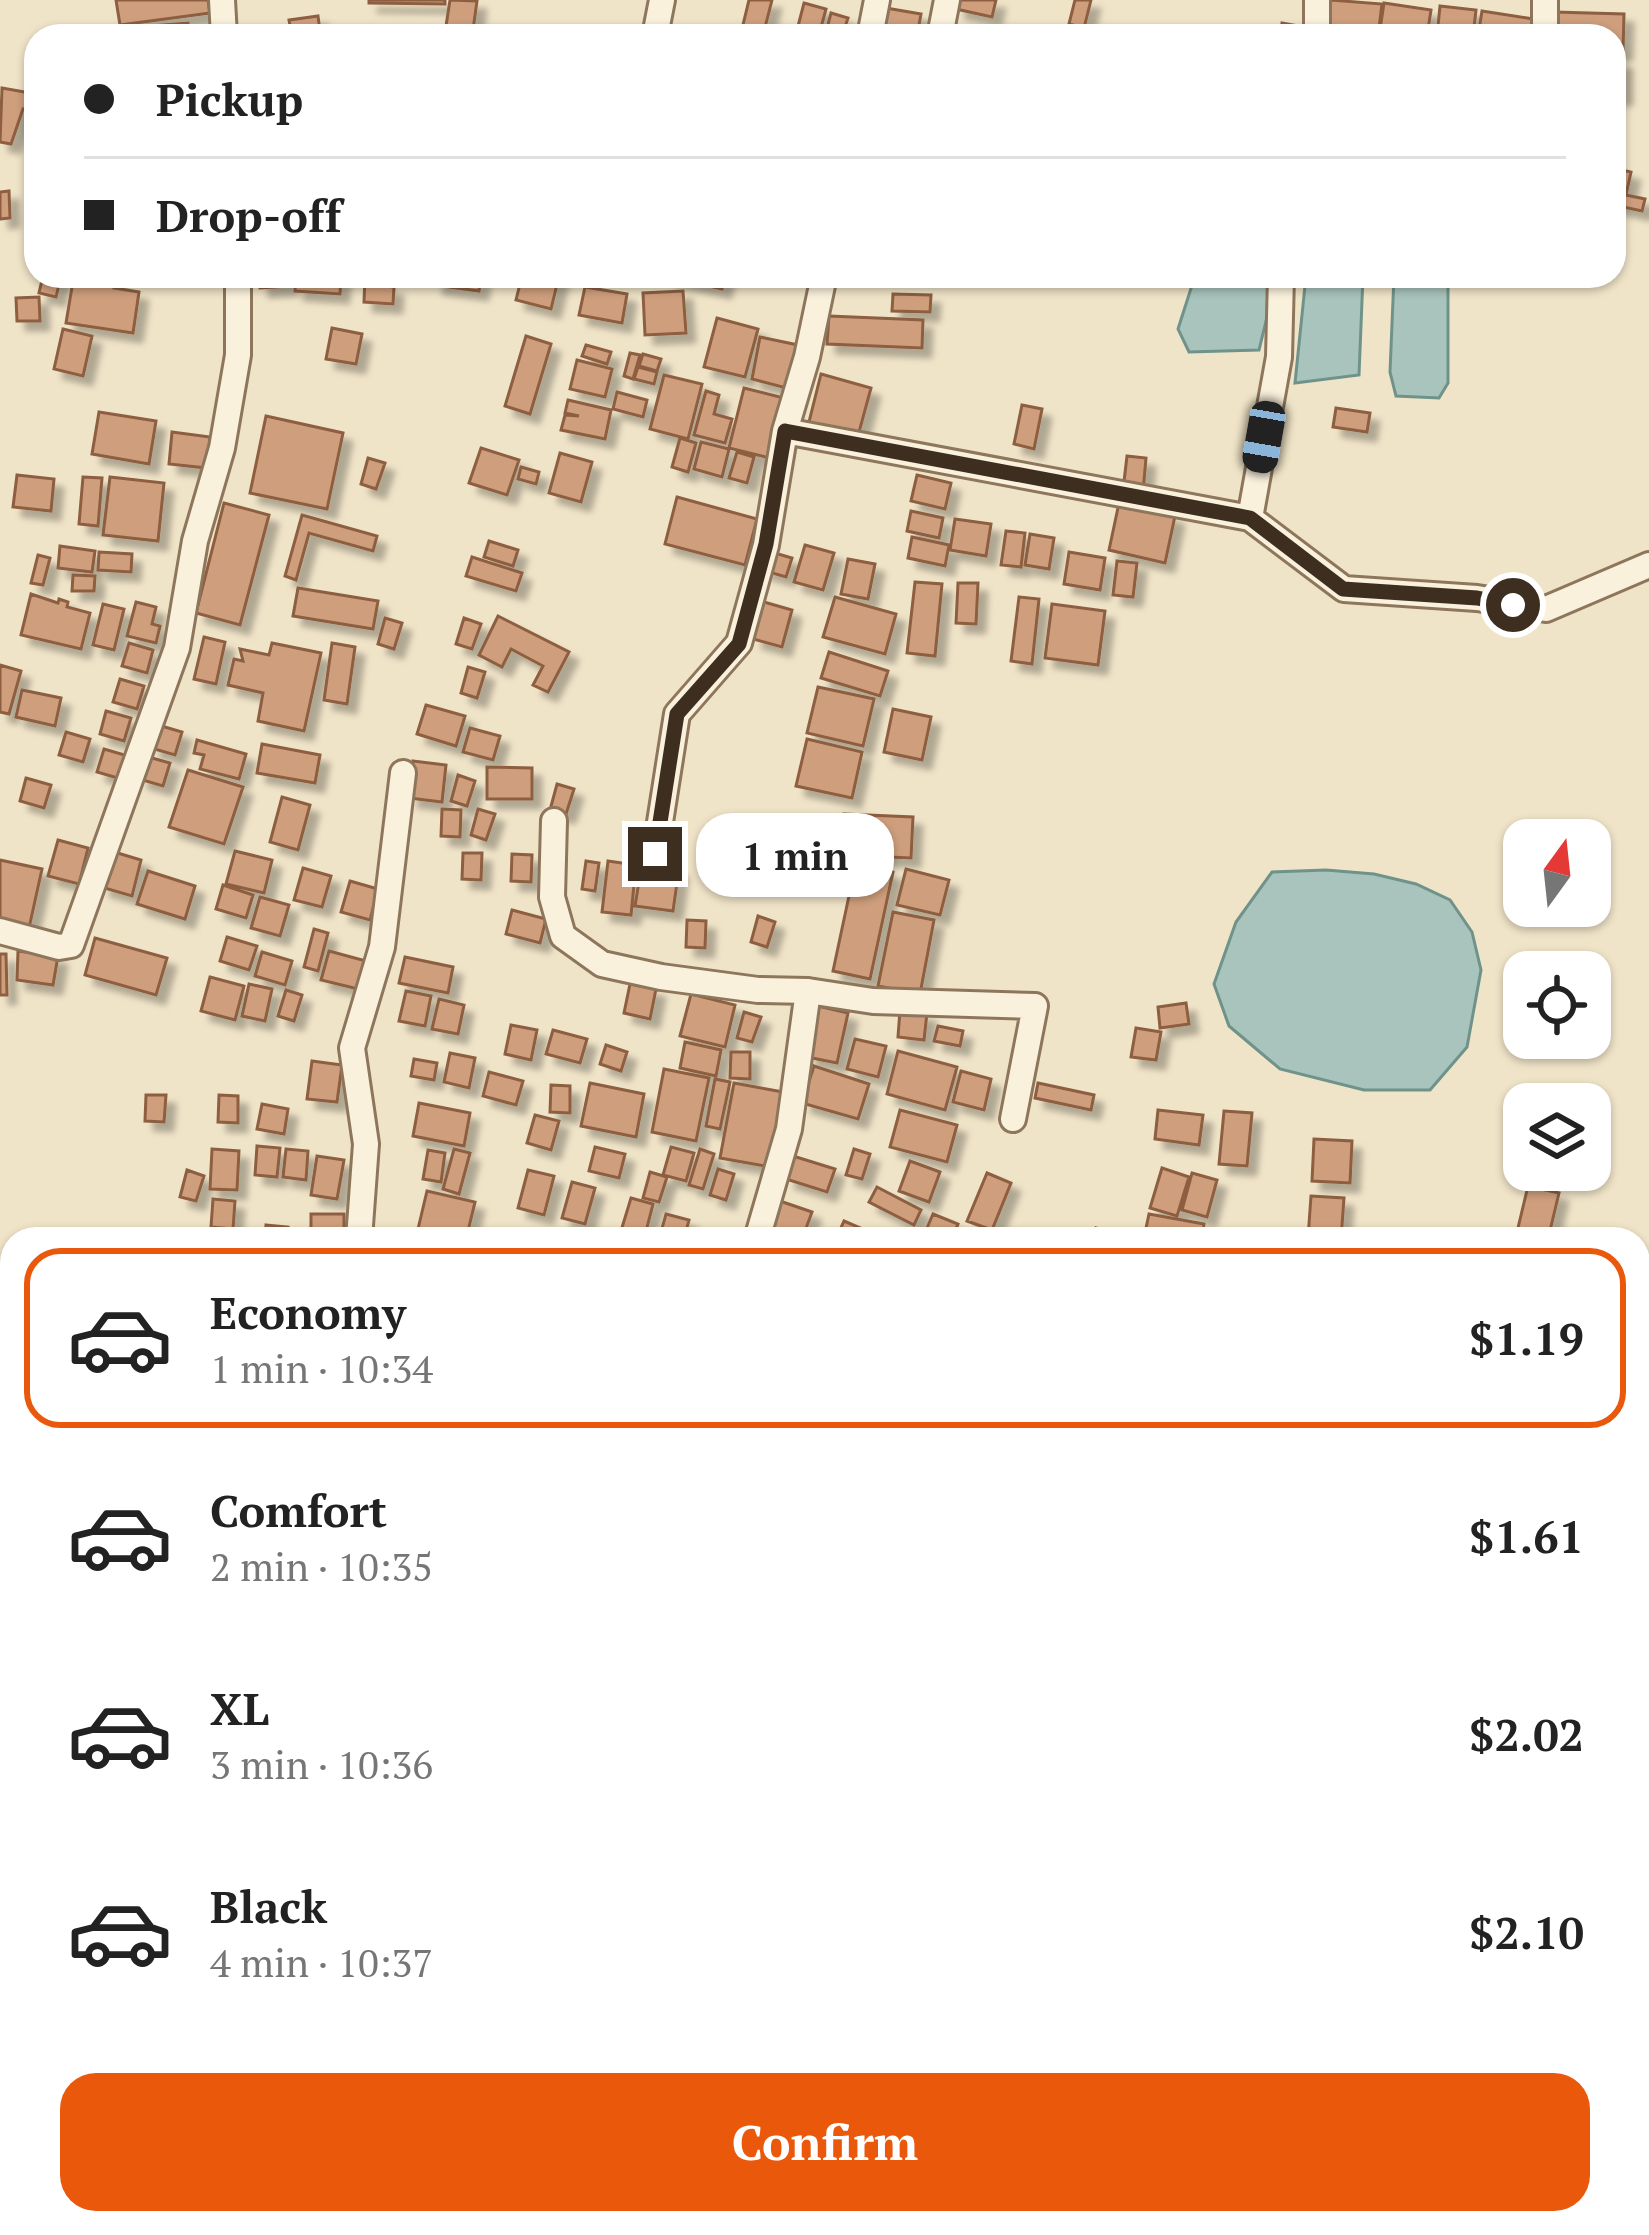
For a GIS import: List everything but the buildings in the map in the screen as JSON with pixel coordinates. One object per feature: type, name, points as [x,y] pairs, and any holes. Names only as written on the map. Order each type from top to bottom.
[{"type":"street","points":[[0,932],[58,947],[71,945],[90,900],[177,648],[195,541],[222,448],[238,355],[238,288]]},
{"type":"street","points":[[655,854],[677,714],[739,644],[766,544],[785,431],[821,288]]},
{"type":"street","points":[[1250,518],[1279,356],[1281,288]]},
{"type":"street","points":[[785,431],[1250,518],[1343,589],[1477,598],[1546,609],[1649,565]]},
{"type":"street","points":[[360,1227],[366,1144],[352,1048],[382,947],[403,773]]},
{"type":"street","points":[[554,821],[552,896],[563,936],[602,964],[738,988],[808,991],[873,1001],[1035,1006],[1013,1119]]},
{"type":"street","points":[[760,1227],[789,1129],[808,991]]},
{"type":"water","points":[[1191,288],[1274,288],[1259,350],[1189,352],[1178,329]]},
{"type":"water","points":[[1305,288],[1363,288],[1359,375],[1295,383]]},
{"type":"water","points":[[1394,288],[1448,288],[1448,383],[1439,398],[1396,396],[1390,372]]},
{"type":"water","points":[[1326,870],[1416,884],[1450,900],[1472,932],[1481,970],[1467,1047],[1430,1090],[1364,1090],[1280,1069],[1229,1026],[1214,984],[1236,922],[1272,872]]},
{"type":"route","points":[[655,854],[677,714],[739,644],[766,544],[785,431],[1250,518],[1343,589],[1513,605]]}]
